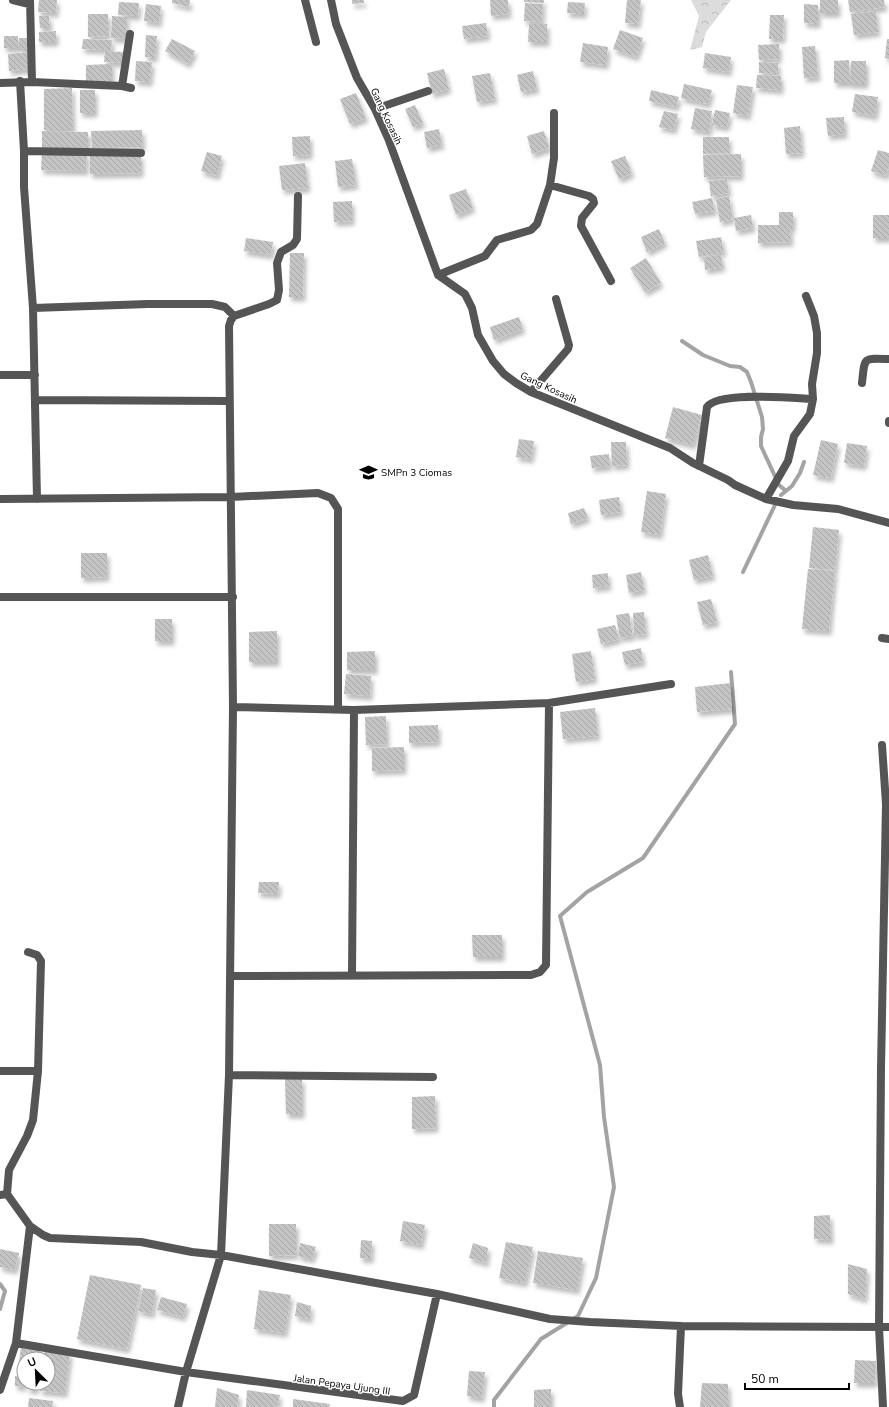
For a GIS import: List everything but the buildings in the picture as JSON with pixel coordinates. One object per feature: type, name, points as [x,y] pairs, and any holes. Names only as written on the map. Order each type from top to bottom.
[{"type":"street","points":[[13,0],[30,2],[32,82]]},
{"type":"street","points":[[305,0],[316,42]]},
{"type":"street","name":"Gang Kosasih","points":[[331,0],[336,24],[357,78],[375,109],[408,190],[438,275],[465,294],[472,308],[478,335],[493,361],[504,374],[516,384],[531,392],[670,448],[699,466],[735,485],[793,505],[838,509],[889,523]]},
{"type":"street","points":[[122,86],[130,34]]},
{"type":"street","points":[[20,82],[24,151],[24,187],[33,308],[37,499]]},
{"type":"street","points":[[0,84],[32,82],[122,86],[131,88]]},
{"type":"street","points":[[375,109],[428,91]]},
{"type":"street","points":[[438,275],[485,256],[497,240],[531,230],[537,224],[550,185],[554,158],[554,113]]},
{"type":"street","points":[[24,151],[141,153]]},
{"type":"street","points":[[550,185],[589,196],[593,199],[594,203],[582,218],[581,226],[611,281]]},
{"type":"street","points":[[178,1407],[186,1372],[221,1255],[229,1075],[233,707],[229,326],[234,316],[277,300],[279,290],[277,263],[281,252],[293,245],[297,240],[298,196]]},
{"type":"street","points":[[768,496],[788,461],[794,436],[810,414],[813,399],[812,384],[817,352],[817,333],[814,316],[806,296]]},
{"type":"street","points":[[531,392],[568,349],[569,345],[556,299]]},
{"type":"street","points":[[33,308],[148,304],[212,304],[225,307],[234,316]]},
{"type":"street","points":[[862,383],[864,364],[866,360],[870,358],[889,359]]},
{"type":"street","points":[[0,375],[35,375]]},
{"type":"street","points":[[699,466],[707,407],[711,403],[729,399],[757,396],[813,399]]},
{"type":"street","points":[[35,400],[229,401]]},
{"type":"street","points":[[0,498],[231,497],[318,493],[331,498],[336,505],[338,517],[338,709]]},
{"type":"street","points":[[0,597],[233,597]]},
{"type":"street","points":[[233,707],[354,710],[549,703],[671,684]]},
{"type":"street","points":[[230,976],[530,975],[540,972],[546,966],[549,703]]},
{"type":"street","points":[[352,975],[354,710]]},
{"type":"street","points":[[882,745],[886,804],[879,1327],[883,1407]]},
{"type":"street","points":[[28,952],[37,955],[41,962],[38,1071],[33,1120],[27,1136],[9,1170],[4,1194],[30,1226],[44,1235],[56,1239],[141,1242],[192,1252],[221,1255],[437,1294],[550,1319],[681,1326],[889,1327]]},
{"type":"street","points":[[0,1071],[38,1071]]},
{"type":"street","points":[[229,1075],[432,1077]]},
{"type":"street","points":[[0,1390],[16,1343],[30,1226]]},
{"type":"street","name":"Jalan Pepaya Ujung III","points":[[186,1372],[402,1401],[414,1395],[437,1294]]},
{"type":"street","points":[[680,1407],[678,1394],[681,1326]]},
{"type":"street","points":[[16,1343],[186,1372]]},
{"type":"green space","points":[[691,0],[731,0],[706,32],[702,47],[690,50],[699,16]]},
{"type":"waterway","points":[[682,341],[703,355],[730,366],[740,367],[747,372],[762,417],[763,429],[761,446],[779,485],[786,491]]},
{"type":"waterway","points":[[781,495],[792,486],[800,473],[804,462]]},
{"type":"waterway","points":[[743,572],[775,505]]},
{"type":"waterway","points":[[494,1407],[494,1400],[541,1339],[578,1316],[596,1278],[614,1187],[604,1117],[600,1065],[560,916],[587,892],[643,858],[735,724],[731,672]]},
{"type":"waterway","points":[[0,1284],[5,1291],[0,1309]]},
{"type":"place","name":"SMPn 3 Ciomas","points":[[368,472]]}]
